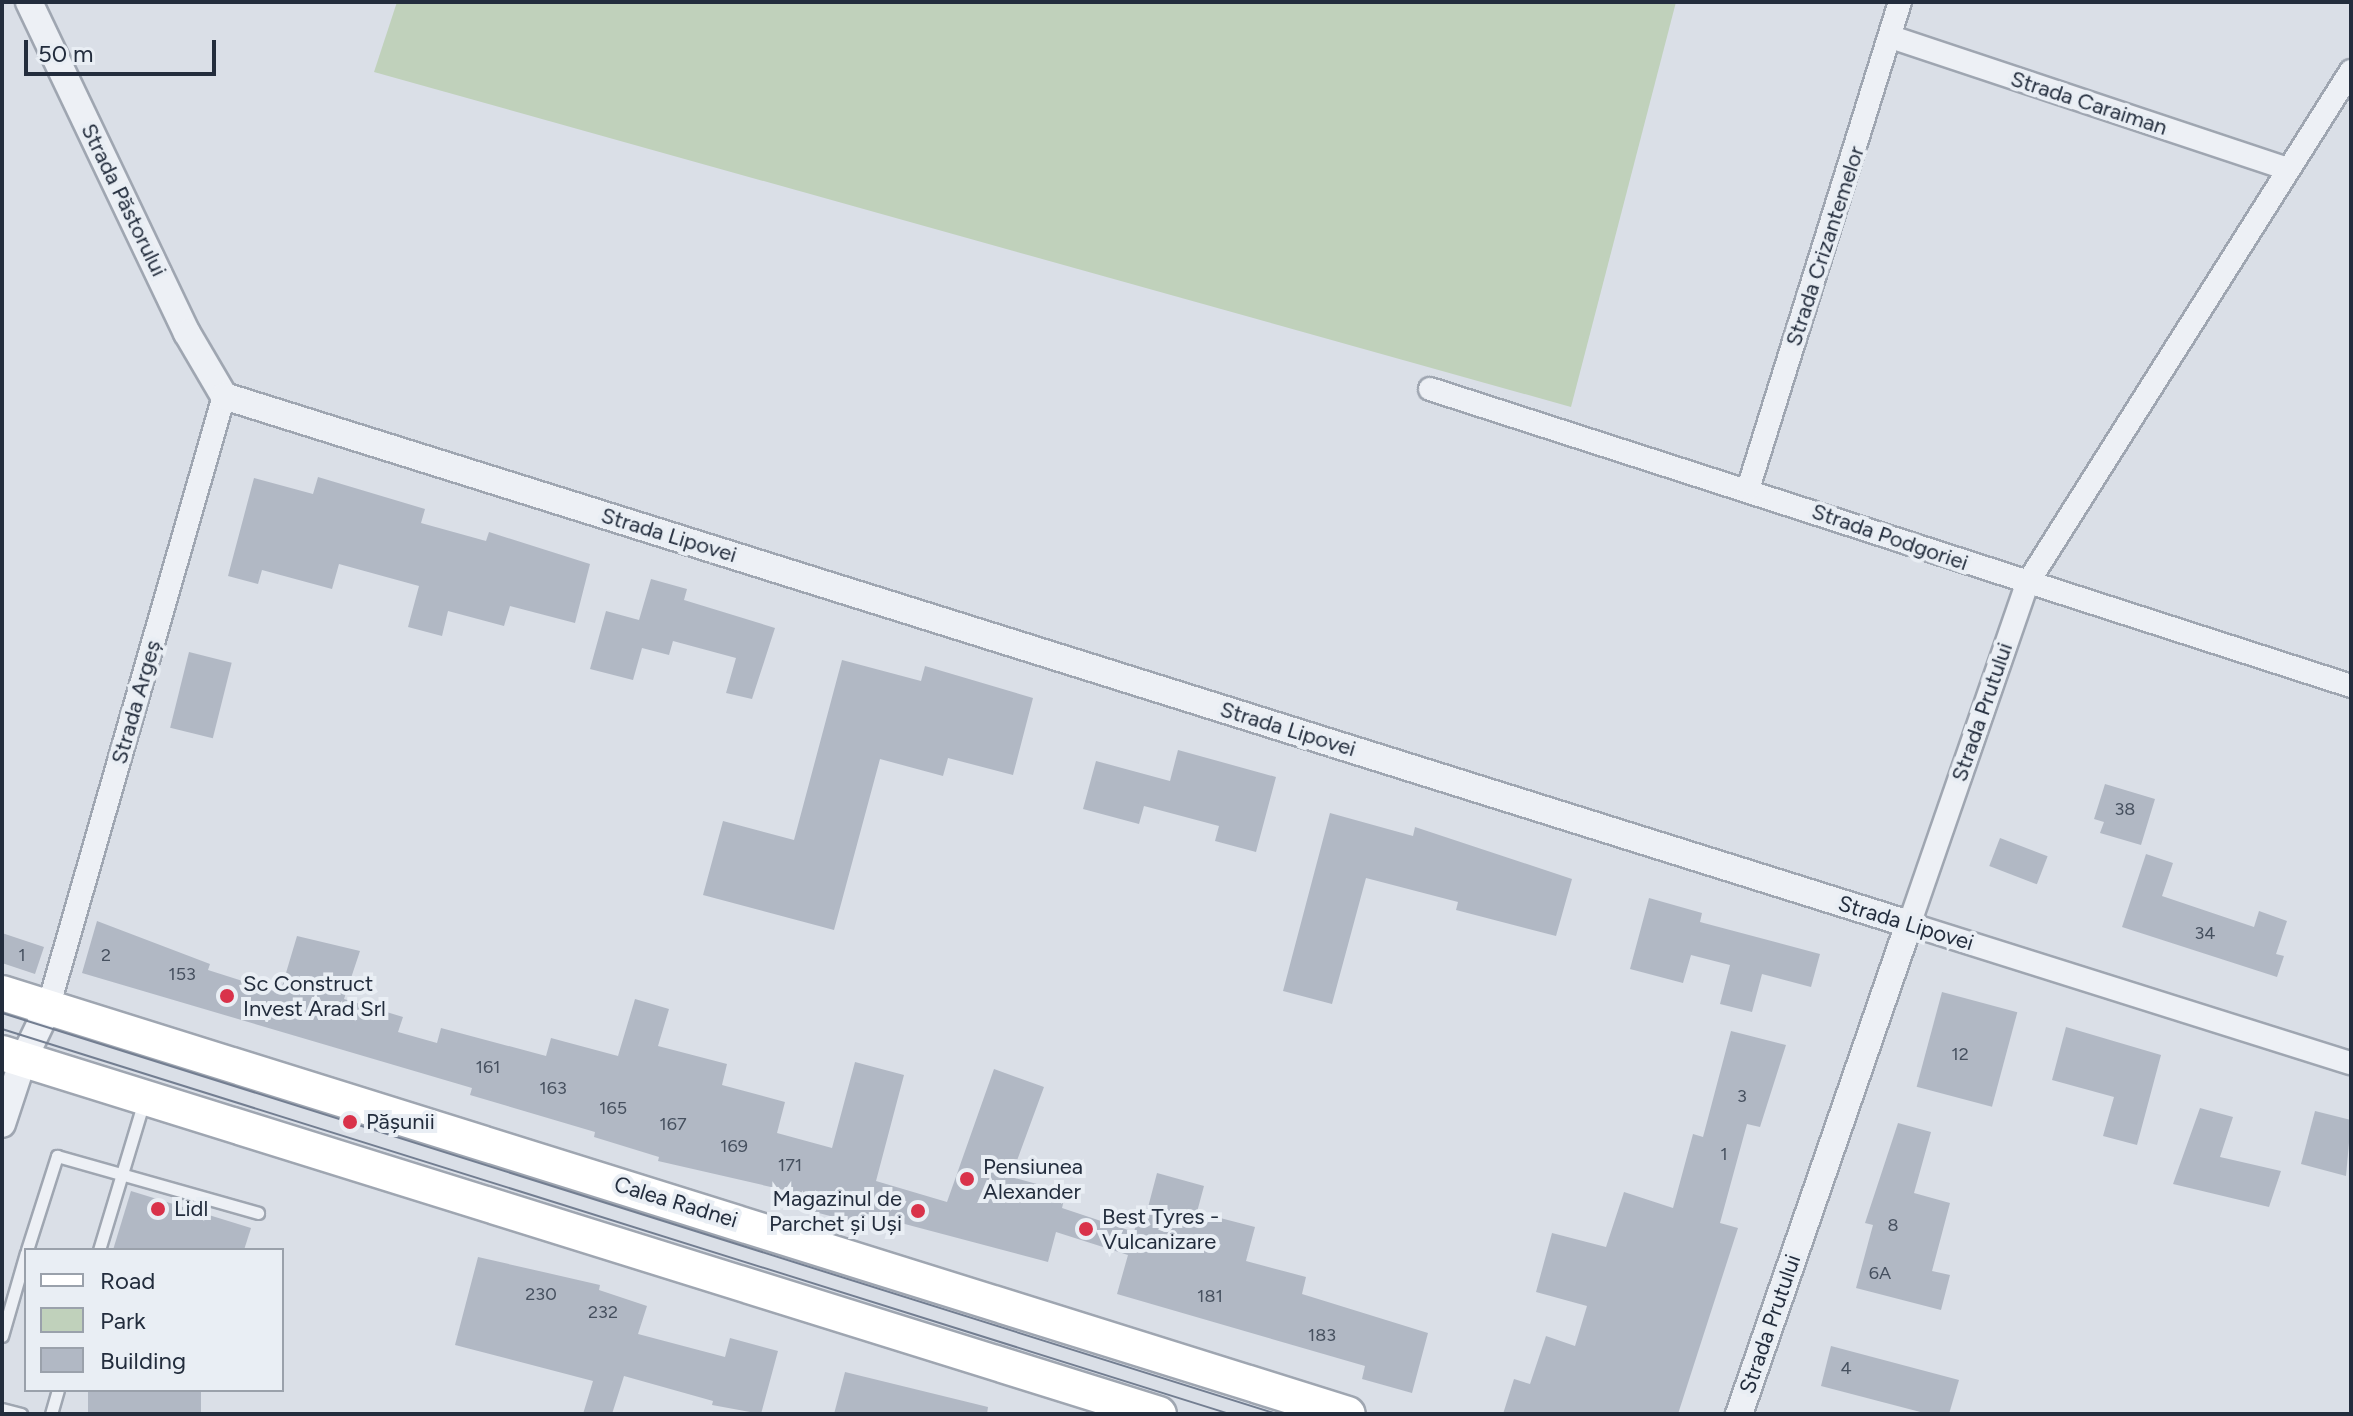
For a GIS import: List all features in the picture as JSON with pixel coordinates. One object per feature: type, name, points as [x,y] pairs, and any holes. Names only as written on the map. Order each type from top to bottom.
[{"type":"main road","name":"Calea Radnei","points":[[2,993],[1348,1414]]},
{"type":"main road","points":[[12,1056],[144,1100],[1159,1414]]},
{"type":"street","name":"Strada Păstorului","points":[[29,2],[187,333],[224,396]]},
{"type":"street","name":"Strada Crizantemelor","points":[[1748,489],[1900,2]]},
{"type":"street","name":"Strada Caraiman","points":[[1891,37],[2287,169]]},
{"type":"street","name":"Strada Prutului","points":[[1739,1414],[2027,584],[2287,169],[2343,100],[2351,71]]},
{"type":"street","name":"Strada Podgoriei","points":[[1430,389],[1748,489],[2027,584],[2351,686]]},
{"type":"street","name":"Strada Lipovei","points":[[224,396],[2351,1063]]},
{"type":"street","name":"Strada Argeș","points":[[48,1008],[224,396]]},
{"type":"street","points":[[2,1124],[12,1056],[48,1008]]},
{"type":"lane","points":[[100,1248],[144,1100]]},
{"type":"lane","points":[[27,1248],[57,1156],[258,1213]]},
{"type":"lane","points":[[2,1336],[24,1259]]},
{"type":"lane","points":[[51,1414],[57,1392]]},
{"type":"lane","points":[[2,1409],[21,1414]]},
{"type":"green space","points":[[397,2],[1676,2],[1571,407],[374,72]]},
{"type":"building","points":[[318,477],[425,509],[421,523],[486,541],[489,532],[590,564],[575,623],[510,606],[504,626],[448,611],[442,636],[408,627],[419,586],[339,564],[332,589],[262,570],[258,584],[228,576],[254,478],[313,494]]},
{"type":"building","points":[[651,579],[687,589],[684,600],[775,628],[752,699],[726,693],[736,658],[673,641],[669,655],[642,648],[633,680],[590,669],[606,611],[639,620]]},
{"type":"building","points":[[189,652],[232,663],[213,738],[170,728]]},
{"type":"building","points":[[842,660],[921,681],[925,666],[1033,698],[1013,775],[948,758],[943,776],[880,759],[834,930],[703,895],[723,821],[794,840]]},
{"type":"building","points":[[1178,750],[1276,777],[1256,852],[1215,841],[1219,826],[1144,806],[1139,824],[1083,809],[1096,761],[1170,781]]},
{"type":"building","points":[[2105,784],[2155,799],[2141,845],[2100,833],[2104,822],[2094,819]]},
{"type":"building","points":[[1330,813],[1413,836],[1415,827],[1572,879],[1556,936],[1456,910],[1458,902],[1366,878],[1332,1004],[1283,991]]},
{"type":"building","points":[[2000,838],[2048,856],[2037,884],[1989,866]]},
{"type":"building","points":[[2146,854],[2173,863],[2162,896],[2254,927],[2259,911],[2287,921],[2276,954],[2284,956],[2277,977],[2122,927]]},
{"type":"building","points":[[1649,898],[1702,913],[1700,922],[1820,954],[1811,987],[1762,974],[1752,1012],[1720,1004],[1730,965],[1691,955],[1683,983],[1630,969]]},
{"type":"building","points":[[97,921],[210,964],[208,970],[280,993],[297,936],[360,951],[344,999],[403,1017],[398,1032],[437,1043],[441,1028],[546,1056],[551,1038],[618,1056],[635,999],[669,1009],[658,1046],[727,1064],[722,1085],[785,1102],[777,1133],[832,1148],[855,1062],[904,1075],[876,1181],[947,1202],[994,1069],[1044,1087],[1011,1177],[1066,1192],[1062,1208],[1134,1232],[1139,1213],[1146,1215],[1157,1173],[1204,1186],[1197,1212],[1255,1227],[1246,1261],[1306,1277],[1302,1294],[1428,1333],[1412,1393],[1362,1379],[1365,1366],[1117,1294],[1128,1255],[1056,1232],[1048,1262],[867,1214],[864,1225],[815,1212],[819,1198],[658,1161],[659,1157],[594,1137],[595,1132],[470,1095],[472,1088],[82,973]]},
{"type":"building","points":[[2,933],[44,947],[35,974],[2,963]]},
{"type":"building","points":[[1942,992],[2017,1012],[1992,1107],[1917,1087]]},
{"type":"building","points":[[2066,1027],[2161,1055],[2137,1145],[2103,1136],[2114,1097],[2052,1080]]},
{"type":"building","points":[[1731,1031],[1786,1045],[1760,1127],[1747,1124],[1720,1223],[1738,1228],[1678,1414],[1503,1414],[1514,1379],[1530,1384],[1546,1336],[1575,1346],[1587,1306],[1536,1292],[1552,1233],[1606,1247],[1624,1192],[1673,1208],[1693,1134],[1703,1137]]},
{"type":"building","points":[[2200,1108],[2233,1117],[2220,1157],[2281,1171],[2269,1207],[2173,1184]]},
{"type":"building","points":[[2315,1111],[2351,1120],[2346,1176],[2301,1164]]},
{"type":"building","points":[[1898,1123],[1931,1132],[1914,1193],[1950,1203],[1932,1271],[1950,1275],[1941,1310],[1856,1288],[1873,1225],[1865,1223]]},
{"type":"building","name":"Lidl","points":[[131,1191],[251,1228],[245,1248],[114,1248]]},
{"type":"building","points":[[478,1257],[600,1285],[599,1290],[647,1306],[638,1334],[725,1357],[730,1338],[778,1351],[761,1414],[712,1405],[713,1401],[624,1376],[612,1414],[583,1414],[593,1381],[455,1345]]},
{"type":"building","points":[[1831,1346],[1959,1380],[1949,1414],[1928,1414],[1821,1386]]},
{"type":"building","points":[[845,1372],[988,1407],[987,1414],[834,1414]]},
{"type":"building","points":[[88,1392],[201,1392],[201,1414],[88,1414]]},
{"type":"tram line","points":[[2,1013],[1277,1414]]},
{"type":"tram line","points":[[2,1029],[1230,1414]]},
{"type":"place","name":"Sc Construct Invest Arad Srl","points":[[227,996]]},
{"type":"place","name":"Pășunii","points":[[350,1122]]},
{"type":"place","name":"Pensiunea Alexander","points":[[967,1179]]},
{"type":"place","name":"Lidl","points":[[158,1209]]},
{"type":"place","name":"Magazinul de Parchet și Uși","points":[[918,1211]]},
{"type":"place","name":"Best Tyres - Vulcanizare","points":[[1086,1229]]}]
